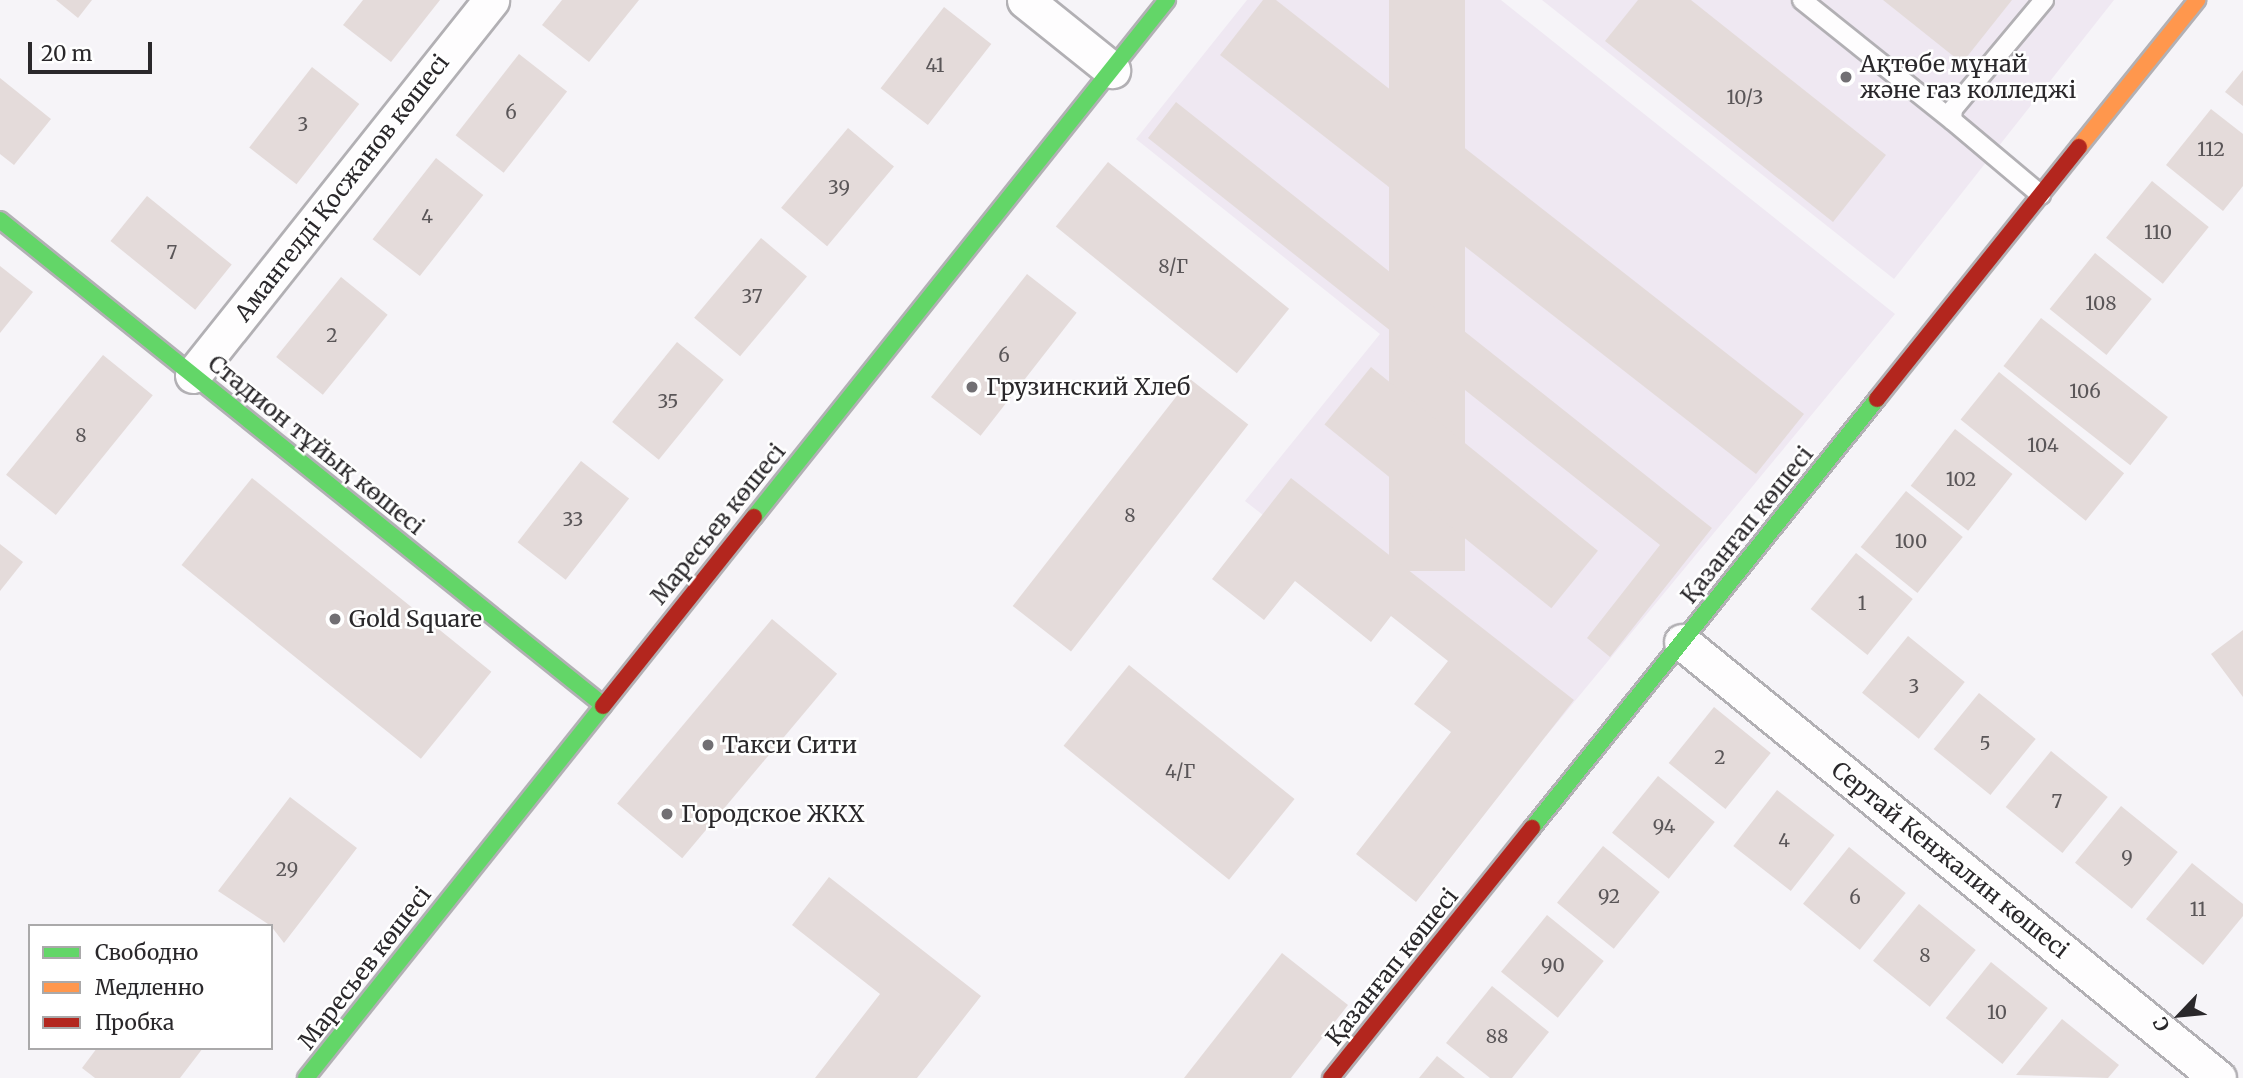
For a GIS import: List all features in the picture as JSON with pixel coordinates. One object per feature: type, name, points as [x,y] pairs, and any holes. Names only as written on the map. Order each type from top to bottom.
[{"type":"street","name":"Амангелді Қосжанов көшесі","points":[[193,375],[491,0]]},
{"type":"street","points":[[1025,0],[1112,70]]},
{"type":"street","name":"Маресьев көшесі","points":[[306,1078],[1167,0]]},
{"type":"street","name":"Қазанғап көшесі","points":[[1331,1078],[2197,0]]},
{"type":"street","name":"Стадион тұйық көшесі","points":[[0,220],[603,705]]},
{"type":"street","name":"Сертай Кенжалин көшесі","points":[[1682,642],[2218,1078]]},
{"type":"lane","points":[[1952,120],[1954,109],[2043,0]]},
{"type":"lane","points":[[1808,2],[2041,195]]},
{"type":"shaded area","points":[[1247,0],[1501,0],[1895,314],[1546,736],[1245,501],[1380,334],[1136,139]]},
{"type":"shaded area","name":"Ақтөбе мұнай және газ колледжі","points":[[1542,0],[2114,0],[1894,279]]},
{"type":"building","points":[[56,0],[92,0],[78,18]]},
{"type":"building","points":[[363,0],[440,0],[391,62],[343,25]]},
{"type":"building","points":[[562,0],[639,0],[589,62],[542,25]]},
{"type":"building","points":[[1263,0],[1276,0],[1804,414],[1756,474],[1220,55]]},
{"type":"building","points":[[1389,0],[1465,0],[1465,571],[1389,571]]},
{"type":"building","points":[[1638,0],[1691,0],[1886,155],[1833,222],[1605,41]]},
{"type":"building","points":[[1883,0],[2012,0],[1962,63]]},
{"type":"building","points":[[944,7],[991,44],[928,125],[881,88]]},
{"type":"building","points":[[519,54],[567,92],[504,173],[456,135]]},
{"type":"building","points":[[312,67],[359,104],[296,184],[249,147]]},
{"type":"building","points":[[2243,70],[2243,106],[2225,92]]},
{"type":"building","points":[[0,78],[51,119],[14,165],[0,154]]},
{"type":"building","points":[[1176,102],[1712,528],[1610,657],[1587,638],[1660,545],[1148,138]]},
{"type":"building","points":[[2211,109],[2243,134],[2243,186],[2223,211],[2166,165]]},
{"type":"building","points":[[848,128],[894,167],[827,246],[781,208]]},
{"type":"building","points":[[436,158],[483,195],[420,276],[373,239]]},
{"type":"building","points":[[1108,162],[1289,309],[1237,373],[1056,227]]},
{"type":"building","points":[[2152,181],[2209,227],[2163,284],[2106,238]]},
{"type":"building","points":[[147,196],[232,265],[195,310],[110,241]]},
{"type":"building","points":[[761,238],[807,277],[740,356],[694,318]]},
{"type":"building","points":[[2095,253],[2152,299],[2106,355],[2050,309]]},
{"type":"building","points":[[0,266],[33,292],[0,333]]},
{"type":"building","points":[[1027,274],[1077,313],[981,436],[931,397]]},
{"type":"building","points":[[341,277],[388,315],[323,395],[276,357]]},
{"type":"building","points":[[2041,318],[2168,417],[2130,465],[2003,366]]},
{"type":"building","points":[[677,342],[724,380],[659,460],[612,422]]},
{"type":"building","points":[[103,355],[153,395],[56,515],[6,475]]},
{"type":"building","points":[[1371,367],[1598,551],[1551,608],[1324,425]]},
{"type":"building","points":[[1999,372],[2124,473],[2086,521],[1961,419]]},
{"type":"building","points":[[1190,379],[1248,425],[1071,652],[1013,606]]},
{"type":"building","points":[[1955,429],[2013,474],[1968,531],[1911,486]]},
{"type":"building","points":[[581,461],[629,499],[566,580],[518,542]]},
{"type":"building","name":"Gold Square","points":[[252,478],[491,672],[421,759],[182,565]]},
{"type":"building","points":[[1291,478],[1574,700],[1416,902],[1356,854],[1451,732],[1414,704],[1448,661],[1391,616],[1371,642],[1295,581],[1264,620],[1212,579]]},
{"type":"building","points":[[1906,491],[1963,537],[1917,593],[1861,547]]},
{"type":"building","points":[[0,544],[23,562],[0,591]]},
{"type":"building","points":[[1856,553],[1913,599],[1867,655],[1811,609]]},
{"type":"building","points":[[772,619],[837,674],[682,858],[617,804]]},
{"type":"building","points":[[2243,630],[2243,697],[2211,654]]},
{"type":"building","points":[[1908,636],[1965,682],[1919,739],[1862,693]]},
{"type":"building","points":[[1129,665],[1295,799],[1229,880],[1064,746]]},
{"type":"building","points":[[1979,693],[2036,739],[1990,795],[1934,749]]},
{"type":"building","points":[[1714,707],[1771,753],[1725,809],[1669,763]]},
{"type":"building","points":[[2051,751],[2108,797],[2062,853],[2006,807]]},
{"type":"building","points":[[1658,776],[1715,822],[1669,879],[1612,833]]},
{"type":"building","points":[[1777,790],[1835,835],[1791,891],[1733,846]]},
{"type":"building","points":[[290,797],[357,848],[284,943],[273,929],[273,924],[268,924],[218,891]]},
{"type":"building","points":[[2121,806],[2178,852],[2132,909],[2075,863]]},
{"type":"building","points":[[1603,846],[1660,892],[1614,949],[1557,903]]},
{"type":"building","points":[[1849,847],[1906,893],[1860,950],[1803,904]]},
{"type":"building","points":[[2192,863],[2243,904],[2243,916],[2203,965],[2146,919]]},
{"type":"building","points":[[829,877],[981,996],[917,1078],[815,1078],[880,994],[792,925]]},
{"type":"building","points":[[1919,904],[1976,950],[1930,1007],[1873,961]]},
{"type":"building","points":[[1547,915],[1604,961],[1558,1018],[1501,972]]},
{"type":"building","points":[[1282,953],[1348,1005],[1291,1078],[1184,1078]]},
{"type":"building","points":[[1991,962],[2048,1008],[2002,1064],[1946,1018]]},
{"type":"building","points":[[1492,986],[1549,1032],[1512,1078],[1490,1078],[1446,1043]]},
{"type":"building","points":[[2062,1019],[2119,1065],[2108,1078],[2016,1075]]},
{"type":"building","points":[[96,1050],[201,1050],[180,1078],[95,1078],[82,1068]]},
{"type":"building","points":[[1437,1056],[1465,1078],[1419,1078]]},
{"type":"traffic: fast","points":[[754,517],[1167,0]]},
{"type":"traffic: fast","points":[[0,220],[603,705]]},
{"type":"traffic: fast","points":[[1532,828],[1877,399]]},
{"type":"traffic: fast","points":[[306,1078],[603,706]]},
{"type":"traffic: slow","points":[[2079,147],[2197,0]]},
{"type":"traffic: jam","points":[[1877,399],[2079,147]]},
{"type":"traffic: jam","points":[[603,706],[754,517]]},
{"type":"traffic: jam","points":[[1331,1078],[1532,828]]},
{"type":"place","name":"Ақтөбе мұнай және газ колледжі","points":[[1846,77]]},
{"type":"place","name":"Грузинский Хлеб","points":[[972,387]]},
{"type":"place","name":"Gold Square","points":[[335,619]]},
{"type":"place","name":"Такси Сити","points":[[708,745]]},
{"type":"place","name":"Городское ЖКХ","points":[[667,814]]}]
